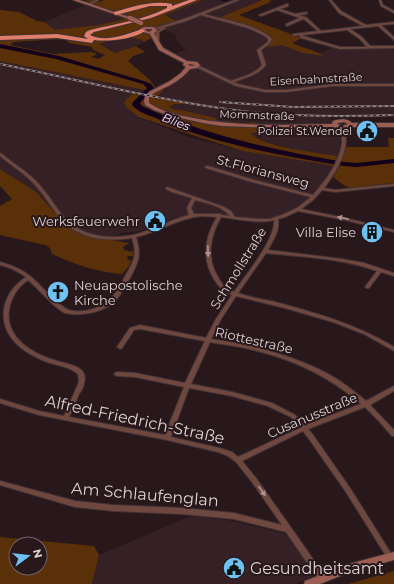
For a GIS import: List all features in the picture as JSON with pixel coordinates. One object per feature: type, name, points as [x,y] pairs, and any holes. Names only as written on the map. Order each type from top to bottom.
[{"type":"highway","points":[[115,13],[156,0]]},
{"type":"highway","points":[[148,30],[102,40],[93,39],[87,36],[88,33],[92,31],[149,17],[194,0]]},
{"type":"highway","points":[[115,13],[153,2],[162,2],[170,5],[169,9],[149,17]]},
{"type":"highway","points":[[123,11],[128,17]]},
{"type":"highway","points":[[81,32],[122,24]]},
{"type":"highway","points":[[0,38],[62,36],[98,41],[148,30]]},
{"type":"highway","points":[[28,37],[74,32]]},
{"type":"main road","points":[[75,0],[128,17],[141,23],[157,40],[161,49],[188,65],[195,62],[197,64],[196,66]]},
{"type":"main road","name":"Mommstraße","points":[[188,65],[182,74],[153,97],[150,104],[161,111],[179,117],[234,126],[261,127],[334,125],[343,128],[351,125],[394,126]]},
{"type":"main road","name":"Mommstraße","points":[[334,125],[335,122],[341,120],[349,122],[351,125]]},
{"type":"main road","points":[[309,584],[349,568],[392,556]]},
{"type":"street","points":[[88,4],[98,0]]},
{"type":"street","points":[[148,30],[201,14],[238,0]]},
{"type":"street","points":[[330,0],[340,12],[365,26]]},
{"type":"street","points":[[380,0],[382,5],[394,12]]},
{"type":"street","points":[[260,15],[287,5]]},
{"type":"street","points":[[278,9],[310,22],[321,32]]},
{"type":"street","points":[[295,15],[306,13]]},
{"type":"street","points":[[201,14],[256,30],[266,34],[270,39],[269,42],[259,50],[264,67],[231,82]]},
{"type":"street","points":[[288,25],[302,18]]},
{"type":"street","points":[[294,35],[394,23]]},
{"type":"street","points":[[157,40],[160,30],[168,25]]},
{"type":"street","points":[[379,25],[394,39]]},
{"type":"street","points":[[348,29],[361,38],[369,48]]},
{"type":"street","points":[[300,34],[302,37],[338,48],[394,47]]},
{"type":"street","name":"Eisenbahnstraße","points":[[196,66],[231,82],[252,89],[276,91],[333,84],[394,85]]},
{"type":"street","points":[[0,154],[35,183],[62,218],[73,228],[96,236],[110,238],[146,233],[170,222],[192,216],[220,215],[259,220],[276,218],[297,209],[321,189],[338,163],[343,144],[343,128]]},
{"type":"street","name":"St.Floriansweg","points":[[207,167],[253,181],[313,196]]},
{"type":"street","points":[[321,189],[335,191],[394,185]]},
{"type":"street","points":[[167,188],[179,194],[208,202],[228,211],[233,217]]},
{"type":"street","points":[[192,216],[188,208],[194,198]]},
{"type":"street","points":[[297,209],[394,231]]},
{"type":"street","points":[[220,215],[214,224],[208,242],[208,261],[211,270],[221,287],[226,291],[333,321],[370,335],[394,349]]},
{"type":"street","name":"Schmollstraße","points":[[167,438],[186,385],[207,340],[234,294],[274,234],[277,223],[276,218]]},
{"type":"street","points":[[0,263],[14,267],[29,277],[65,311],[80,312],[97,309],[108,304],[115,298],[136,263],[138,251],[133,236]]},
{"type":"street","points":[[264,251],[342,260],[362,264],[394,275]]},
{"type":"street","points":[[367,287],[380,270]]},
{"type":"street","points":[[29,277],[16,287],[10,296],[6,314],[7,324],[10,334],[21,347],[42,358],[72,367],[81,373],[82,382],[66,418]]},
{"type":"street","name":"Riottestraße","points":[[120,347],[132,329],[140,327],[261,350],[322,372],[339,382],[366,404],[394,434]]},
{"type":"street","points":[[117,374],[135,375],[270,404],[292,416],[304,428],[392,556]]},
{"type":"street","name":"Cusanusstraße","points":[[238,460],[304,428],[366,404],[394,388]]},
{"type":"street","name":"Alfred-Friedrich-Straße","points":[[0,401],[19,408],[219,450],[238,460],[322,578]]},
{"type":"street","name":"Am Schlaufenglan","points":[[0,482],[75,504],[234,516],[289,530]]},
{"type":"shaded area","points":[[203,0],[218,0],[229,3],[238,0],[262,0],[219,18],[261,30],[273,39],[292,42],[300,47],[320,53],[334,47],[341,49],[394,47],[394,117],[329,118],[334,121],[332,124],[256,125],[251,122],[243,123],[218,121],[168,107],[176,104],[184,106],[155,98],[188,71],[201,65],[199,62],[186,60],[173,54],[186,50],[178,43],[175,34],[164,30],[161,31],[157,26],[175,20],[165,15]]},
{"type":"shaded area","points":[[203,0],[165,15],[176,21],[157,26],[161,30],[159,34],[144,42],[129,38],[99,44],[115,53],[136,46],[145,52],[133,56],[128,61],[150,80],[155,87],[165,89],[155,98],[188,104],[175,104],[169,107],[175,110],[215,118],[218,121],[243,123],[255,122],[256,125],[332,124],[334,127],[295,128],[295,130],[251,133],[257,138],[278,146],[338,156],[334,166],[243,151],[139,117],[127,108],[124,102],[132,94],[139,95],[145,90],[0,61],[0,10],[19,12],[37,21],[45,22],[55,30],[99,25],[125,19],[85,5],[91,4],[84,1]],"holes":[[[66,39],[69,43],[92,47],[93,50],[105,55],[99,59],[91,57],[97,54],[91,52],[53,54],[10,45],[14,42]]]},
{"type":"shaded area","points":[[262,0],[273,0],[239,15],[302,38],[292,43],[317,52],[323,56],[303,53],[282,45],[267,47],[273,39],[266,33],[215,17],[221,17]]},
{"type":"shaded area","points":[[85,5],[126,19],[99,25],[59,30],[55,30],[45,22]]},
{"type":"shaded area","points":[[133,38],[141,39],[144,42],[115,53],[99,44]]},
{"type":"shaded area","points":[[0,61],[146,90],[141,94],[136,95],[139,117],[188,137],[243,151],[334,166],[320,185],[303,203],[295,209],[275,218],[259,219],[214,213],[169,220],[140,231],[122,233],[107,239],[93,237],[77,232],[68,227],[16,179],[0,169]]},
{"type":"shaded area","points":[[330,126],[338,129],[340,132],[341,138],[338,156],[300,151],[267,142],[253,136],[251,133],[295,130],[295,128]]},
{"type":"shaded area","points":[[388,138],[394,138],[394,183],[350,188],[333,177],[342,162],[341,161],[346,147],[389,147]]},
{"type":"shaded area","points":[[0,169],[36,192],[68,227],[77,232],[93,237],[129,243],[123,247],[124,250],[133,252],[133,256],[128,256],[127,259],[131,261],[129,266],[122,274],[96,270],[52,254],[50,248],[45,245],[0,235],[0,206],[12,199],[0,186]]},
{"type":"shaded area","points":[[191,516],[227,520],[283,533],[293,541],[316,575],[296,584],[92,584],[99,555]]},
{"type":"shaded area","points":[[0,537],[8,538],[8,576],[48,576],[48,542],[94,546],[99,555],[92,584],[0,584]]},
{"type":"shaded area","points":[[394,571],[394,584],[348,584]]},
{"type":"waterway","name":"Blies","points":[[0,46],[57,57],[145,83],[151,88],[137,102],[136,105],[139,108],[189,129],[214,137],[292,155],[344,164],[357,165],[394,161]]},
{"type":"railway","points":[[0,64],[181,102],[242,111],[318,116],[394,115]]},
{"type":"railway","points":[[220,102],[293,107],[394,106]]},
{"type":"place","name":"Polizei St.Wendel","points":[[367,131]]},
{"type":"place","name":"Werksfeuerwehr","points":[[155,221]]},
{"type":"place","name":"Villa Elise","points":[[372,232]]},
{"type":"place","name":"Neuapostolische Kirche","points":[[58,292]]},
{"type":"place","name":"Gesundheitsamt","points":[[234,568]]}]
